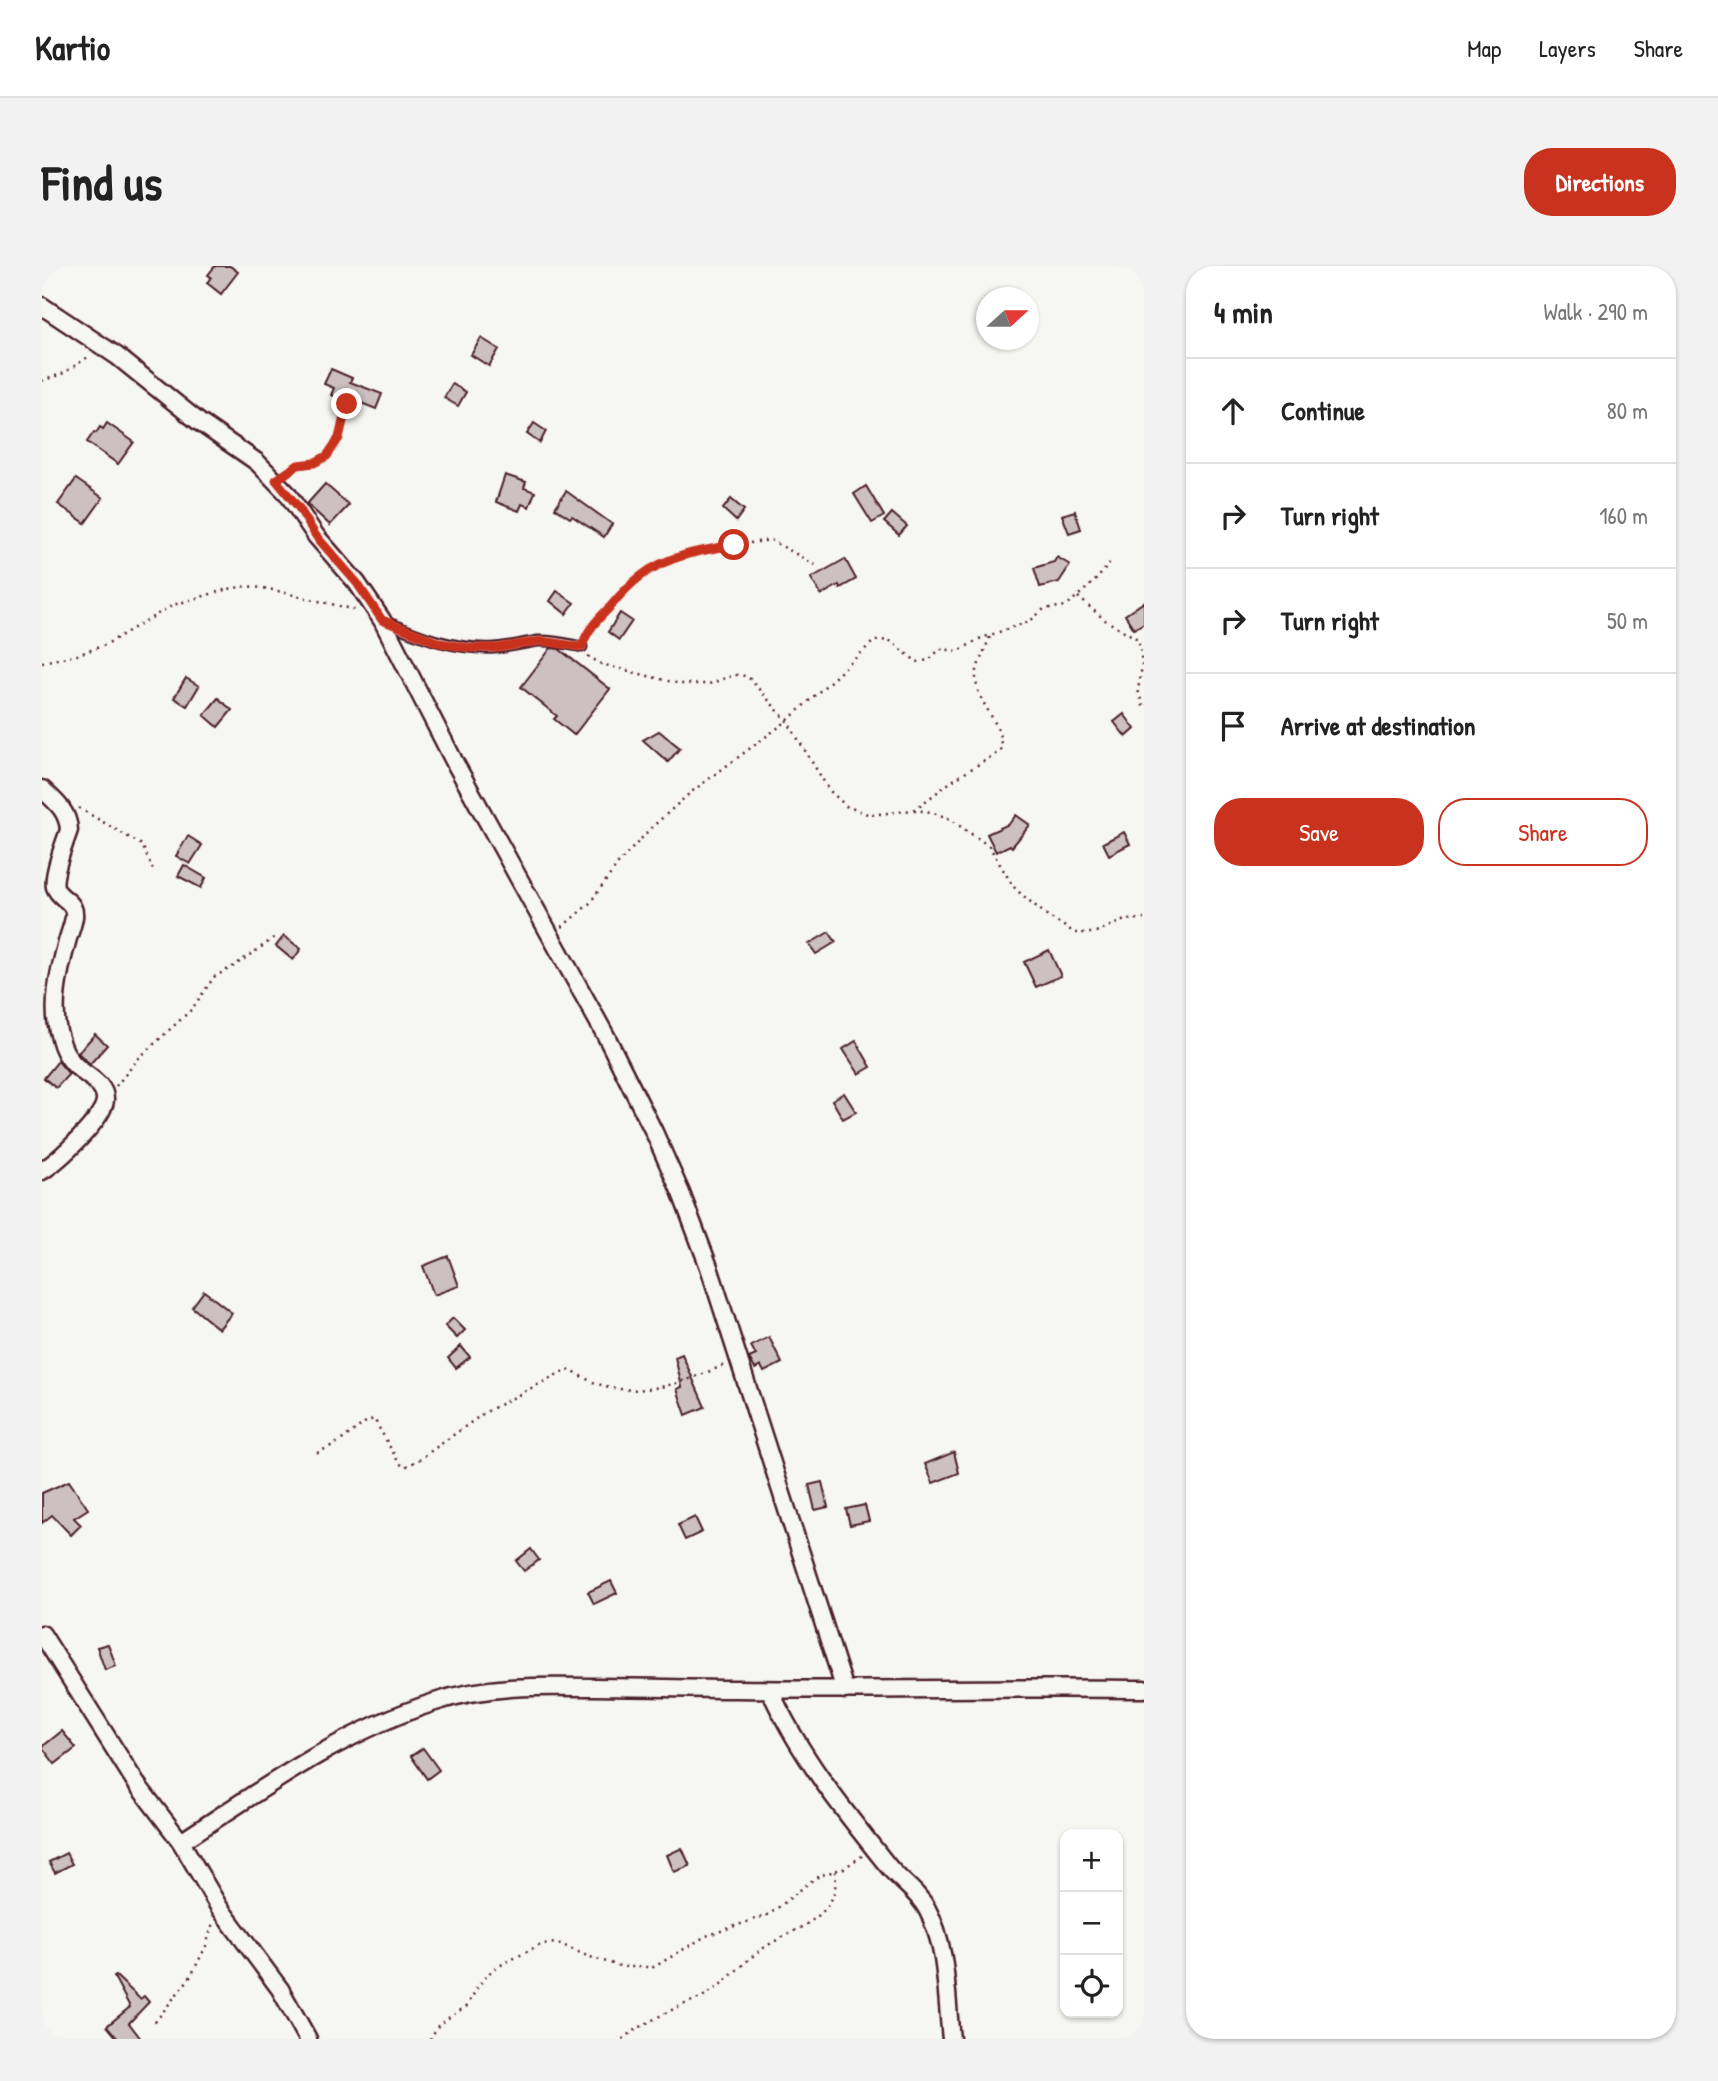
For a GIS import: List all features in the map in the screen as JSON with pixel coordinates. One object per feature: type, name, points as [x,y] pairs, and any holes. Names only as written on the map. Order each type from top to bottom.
[{"type":"street","points":[[42,306],[117,356],[199,422],[257,462],[299,508],[316,536],[357,583],[382,620],[455,763],[612,1048],[681,1193],[709,1267],[845,1690]]},
{"type":"street","points":[[42,789],[66,813],[69,830],[55,887],[58,893],[70,902],[74,917],[60,969],[57,1014],[59,1035],[72,1063],[98,1084],[106,1099],[104,1107],[78,1139],[55,1163],[42,1171]]},
{"type":"street","points":[[42,1634],[136,1783],[181,1842],[219,1906],[279,1989],[308,2039]]},
{"type":"street","points":[[181,1842],[267,1786],[385,1719],[438,1701],[493,1689],[541,1686],[770,1690],[1144,1689]]},
{"type":"street","points":[[770,1690],[784,1722],[808,1761],[890,1870],[918,1896],[927,1909],[942,1955],[951,2039]]},
{"type":"lane","points":[[382,620],[440,643],[469,648],[497,648],[541,641],[582,647]]},
{"type":"path","points":[[42,381],[79,364],[100,346]]},
{"type":"path","points":[[276,480],[298,465],[314,463],[327,456],[339,438],[347,404]]},
{"type":"path","points":[[819,567],[771,540],[715,548],[671,560],[640,576],[590,628],[582,647],[589,657],[601,664],[680,684],[709,684],[734,675],[742,675],[750,679],[787,721],[829,790],[846,806],[870,816],[914,810],[948,818],[981,838],[1021,894],[1049,917],[1075,933],[1093,933],[1125,920],[1144,919]]},
{"type":"path","points":[[551,936],[589,904],[618,864],[651,828],[690,793],[787,721],[874,641],[889,640],[917,662],[929,660],[937,650],[959,651],[979,639],[1030,621],[1044,609],[1066,606],[1113,560]]},
{"type":"path","points":[[42,662],[77,655],[105,645],[173,605],[247,586],[335,603],[382,620]]},
{"type":"path","points":[[1078,597],[1105,620],[1136,638],[1142,657],[1138,690],[1144,709]]},
{"type":"path","points":[[914,810],[952,780],[1000,751],[1001,737],[983,703],[976,681],[990,636]]},
{"type":"path","points":[[56,802],[76,807],[142,845],[155,874]]},
{"type":"path","points":[[106,1099],[139,1058],[192,1009],[214,977],[274,937]]},
{"type":"path","points":[[317,1453],[374,1419],[398,1463],[405,1467],[484,1413],[564,1371],[572,1370],[587,1381],[608,1388],[654,1389],[685,1381],[737,1359]]},
{"type":"path","points":[[430,2039],[439,2024],[467,2006],[492,1969],[542,1944],[558,1943],[587,1956],[623,1967],[654,1968],[706,1936],[771,1914],[810,1882],[854,1862],[873,1847]]},
{"type":"path","points":[[622,2039],[655,2018],[710,1993],[760,1951],[813,1921],[833,1897],[835,1871]]},
{"type":"path","points":[[155,2022],[191,1976],[219,1906]]},
{"type":"building","points":[[215,266],[230,266],[238,272],[221,294],[207,283],[211,277],[208,275]]},
{"type":"building","points":[[481,338],[499,349],[489,366],[471,355]]},
{"type":"building","points":[[331,369],[352,378],[350,382],[382,394],[376,409],[344,396],[343,400],[331,395],[334,388],[324,384]]},
{"type":"building","points":[[452,384],[466,392],[458,406],[444,398]]},
{"type":"building","points":[[107,423],[134,442],[118,464],[87,442],[94,432],[100,427],[103,429]]},
{"type":"building","points":[[534,423],[546,431],[540,443],[527,434]]},
{"type":"building","points":[[505,475],[526,482],[524,488],[535,492],[529,507],[522,504],[519,511],[496,502]]},
{"type":"building","points":[[76,479],[103,498],[85,523],[58,504]]},
{"type":"building","points":[[325,484],[349,505],[330,525],[307,504]]},
{"type":"building","points":[[866,486],[884,516],[872,523],[854,494]]},
{"type":"building","points":[[566,491],[612,524],[604,537],[555,508]]},
{"type":"building","points":[[731,499],[744,510],[736,521],[723,509]]},
{"type":"building","points":[[1075,511],[1081,529],[1069,533],[1062,515]]},
{"type":"building","points":[[892,513],[907,526],[899,535],[884,522]]},
{"type":"building","points":[[1057,557],[1070,565],[1059,582],[1040,587],[1034,568],[1054,562]]},
{"type":"building","points":[[845,559],[856,579],[821,595],[811,578]]},
{"type":"building","points":[[557,591],[574,603],[566,614],[550,601]]},
{"type":"building","points":[[1144,602],[1144,623],[1134,629],[1125,615]]},
{"type":"building","points":[[620,613],[632,621],[619,640],[608,632]]},
{"type":"building","points":[[551,648],[559,649],[610,689],[574,735],[554,719],[557,716],[521,687]]},
{"type":"building","points":[[186,678],[199,686],[187,706],[174,698]]},
{"type":"building","points":[[218,698],[232,710],[218,727],[204,715]]},
{"type":"building","points":[[1124,714],[1135,729],[1126,737],[1114,722]]},
{"type":"building","points":[[659,731],[680,748],[668,762],[643,740]]},
{"type":"building","points":[[1016,815],[1030,825],[1012,847],[1010,845],[996,852],[987,834],[1009,824]]},
{"type":"building","points":[[1124,832],[1130,844],[1109,855],[1103,843]]},
{"type":"building","points":[[188,836],[202,845],[190,864],[176,856]]},
{"type":"building","points":[[184,865],[206,878],[201,888],[178,876]]},
{"type":"building","points":[[829,932],[836,942],[816,954],[809,944]]},
{"type":"building","points":[[284,936],[301,949],[293,960],[276,946]]},
{"type":"building","points":[[1049,950],[1061,976],[1036,987],[1024,962]]},
{"type":"building","points":[[95,1034],[107,1045],[90,1064],[78,1053]]},
{"type":"building","points":[[856,1041],[871,1067],[859,1074],[843,1049]]},
{"type":"building","points":[[58,1061],[69,1074],[56,1088],[44,1078]]},
{"type":"building","points":[[844,1093],[856,1112],[843,1119],[832,1100]]},
{"type":"building","points":[[448,1256],[459,1286],[434,1295],[423,1266]]},
{"type":"building","points":[[204,1291],[232,1313],[219,1329],[192,1307]]},
{"type":"building","points":[[453,1318],[465,1330],[457,1338],[445,1326]]},
{"type":"building","points":[[769,1337],[782,1363],[764,1372],[761,1366],[755,1369],[749,1358],[756,1355],[751,1346]]},
{"type":"building","points":[[461,1346],[470,1357],[456,1368],[448,1358]]},
{"type":"building","points":[[682,1354],[705,1407],[686,1415],[677,1389],[682,1387],[675,1357]]},
{"type":"building","points":[[954,1452],[959,1473],[933,1483],[925,1464]]},
{"type":"building","points":[[69,1481],[88,1509],[74,1518],[81,1525],[71,1535],[52,1515],[42,1523],[42,1493]]},
{"type":"building","points":[[822,1482],[828,1507],[815,1510],[809,1485]]},
{"type":"building","points":[[865,1505],[869,1521],[850,1525],[846,1509]]},
{"type":"building","points":[[695,1517],[702,1532],[685,1540],[678,1525]]},
{"type":"building","points":[[531,1549],[539,1560],[524,1571],[516,1561]]},
{"type":"building","points":[[611,1581],[617,1593],[594,1604],[588,1592]]},
{"type":"building","points":[[108,1644],[116,1666],[105,1670],[97,1647]]},
{"type":"building","points":[[62,1731],[76,1748],[55,1764],[42,1747]]},
{"type":"building","points":[[423,1748],[439,1770],[427,1779],[411,1756]]},
{"type":"building","points":[[682,1848],[690,1866],[674,1872],[667,1855]]},
{"type":"building","points":[[66,1853],[72,1864],[55,1873],[49,1862]]},
{"type":"building","points":[[114,1977],[140,1999],[144,1996],[149,2002],[129,2023],[141,2039],[118,2039],[107,2026],[130,2007]]},
{"type":"route","points":[[347,404],[339,438],[327,456],[321,461],[298,465],[276,480],[299,508],[316,536],[357,583],[382,620],[408,632],[440,643],[469,648],[497,648],[541,641],[582,647],[590,628],[640,576],[671,560],[734,545]]}]
